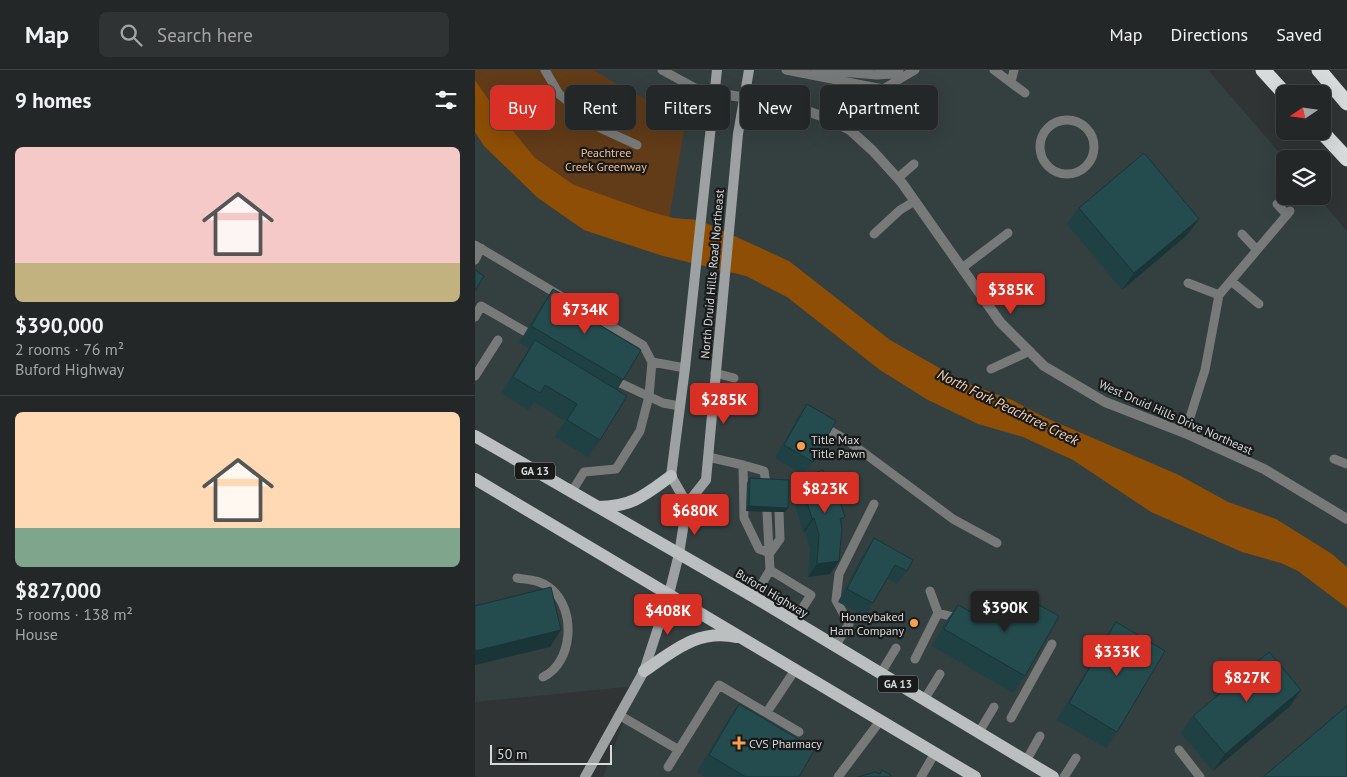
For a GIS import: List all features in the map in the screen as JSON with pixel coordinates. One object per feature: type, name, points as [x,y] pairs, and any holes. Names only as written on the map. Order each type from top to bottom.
[{"type":"highway","points":[[1263,70],[1277,85]]},
{"type":"highway","points":[[1319,70],[1347,103]]},
{"type":"highway","points":[[1329,140],[1347,159]]},
{"type":"main road","name":"North Druid Hills Road Northeast","points":[[716,85],[717,70]]},
{"type":"main road","name":"North Druid Hills Road Northeast","points":[[747,85],[749,70]]},
{"type":"main road","name":"North Druid Hills Road Northeast","points":[[587,776],[644,671],[669,594],[679,554],[687,504],[706,480],[733,181],[740,123]]},
{"type":"main road","name":"North Druid Hills Road Northeast","points":[[671,476],[712,130]]},
{"type":"main road","name":"Buford Highway","points":[[475,436],[595,507],[754,597],[1053,777]]},
{"type":"main road","points":[[595,507],[615,507],[630,504],[671,476],[687,504]]},
{"type":"main road","points":[[475,479],[975,777]]},
{"type":"main road","points":[[644,671],[679,647],[698,637],[723,634],[742,638]]},
{"type":"street","name":"West Druid Hills Drive Northeast","points":[[850,130],[898,178],[1001,322],[1044,366],[1105,402],[1185,434],[1264,470],[1347,519]]},
{"type":"lane","points":[[545,70],[559,94],[600,128],[637,145]]},
{"type":"lane","points":[[662,70],[690,85]]},
{"type":"lane","points":[[786,70],[866,85]]},
{"type":"lane","points":[[811,75],[828,71],[892,74],[899,70]]},
{"type":"lane","points":[[888,85],[915,70]]},
{"type":"lane","points":[[994,70],[1025,93]]},
{"type":"lane","points":[[1011,82],[1014,70]]},
{"type":"lane","points":[[1070,120],[1085,127],[1093,142],[1094,150],[1092,158],[1081,170],[1065,174],[1049,167],[1044,160],[1041,144],[1043,136],[1054,124],[1070,120]]},
{"type":"lane","points":[[898,178],[914,164]]},
{"type":"lane","points":[[875,234],[900,210],[915,201]]},
{"type":"lane","points":[[1185,434],[1205,370],[1219,295],[1289,213],[1278,205]]},
{"type":"lane","points":[[962,268],[1008,233]]},
{"type":"lane","points":[[1242,234],[1257,250]]},
{"type":"lane","points":[[475,260],[478,246],[643,345],[652,362],[649,396],[640,431],[616,469],[584,472],[571,493]]},
{"type":"lane","points":[[1231,281],[1259,304]]},
{"type":"lane","points":[[1188,283],[1219,295]]},
{"type":"lane","points":[[475,317],[481,306],[526,332]]},
{"type":"lane","points":[[475,376],[498,340]]},
{"type":"lane","points":[[991,369],[1029,351]]},
{"type":"lane","points":[[652,362],[685,368]]},
{"type":"lane","points":[[715,373],[734,378]]},
{"type":"lane","points":[[620,383],[663,403],[680,406]]},
{"type":"lane","points":[[712,410],[725,413]]},
{"type":"lane","points":[[827,429],[848,441],[953,519],[997,543]]},
{"type":"lane","points":[[708,457],[764,471],[773,476],[777,484]]},
{"type":"lane","points":[[1334,459],[1347,464]]},
{"type":"lane","points":[[743,465],[744,518],[759,549],[770,553]]},
{"type":"lane","points":[[764,471],[766,484]]},
{"type":"lane","points":[[835,646],[849,624],[836,600],[839,574],[874,504]]},
{"type":"lane","points":[[754,597],[770,570],[767,512]]},
{"type":"lane","points":[[770,553],[780,539],[779,512]]},
{"type":"lane","points":[[770,570],[811,595],[794,621]]},
{"type":"lane","points":[[517,578],[539,580],[551,588],[563,602],[567,619],[567,642],[563,658],[552,673],[543,677]]},
{"type":"lane","points":[[915,659],[938,613],[930,591]]},
{"type":"lane","points":[[938,613],[957,618]]},
{"type":"lane","points":[[1011,718],[1052,644]]},
{"type":"lane","points":[[881,673],[896,648]]},
{"type":"lane","points":[[767,712],[795,670]]},
{"type":"lane","points":[[924,700],[940,674]]},
{"type":"lane","points":[[668,767],[719,685],[799,732]]},
{"type":"lane","points":[[979,732],[994,708]]},
{"type":"lane","points":[[619,715],[679,750]]},
{"type":"lane","points":[[838,777],[880,721]]},
{"type":"lane","points":[[1026,761],[1040,736]]},
{"type":"lane","points":[[1179,750],[1200,777]]},
{"type":"lane","points":[[921,777],[935,753]]},
{"type":"lane","points":[[1064,777],[1076,758]]},
{"type":"shaded area","points":[[475,70],[1208,70],[1277,150],[1276,205],[1325,205],[1347,231],[1347,777],[603,777],[637,686],[475,702]]},
{"type":"green space","name":"Peachtree Creek Greenway","points":[[475,70],[594,70],[618,85],[565,85],[565,130],[636,130],[636,94],[646,99],[646,130],[684,130],[663,256],[584,230],[538,198],[484,146],[475,132]]},
{"type":"water","name":"North Fork Peachtree Creek","points":[[475,80],[490,102],[490,130],[512,130],[535,158],[574,185],[673,218],[699,220],[789,261],[890,340],[966,383],[1012,400],[1044,417],[1179,475],[1228,502],[1276,519],[1332,554],[1347,567],[1347,608],[1298,571],[1281,563],[1242,552],[1151,512],[1073,460],[1023,437],[978,424],[928,400],[880,370],[787,297],[746,276],[663,256],[584,230],[538,198],[484,146],[475,132]]},
{"type":"building","points":[[1144,153],[1199,219],[1134,273],[1079,208]]},
{"type":"building","points":[[475,270],[484,276],[475,291]]},
{"type":"building","points":[[553,289],[582,306],[578,312],[641,350],[623,380],[531,326]]},
{"type":"building","points":[[535,340],[627,396],[600,440],[567,420],[577,404],[545,385],[540,393],[513,377]]},
{"type":"building","name":"Title Max Title Pawn","points":[[807,404],[836,421],[813,462],[784,445]]},
{"type":"building","points":[[823,470],[826,478],[832,476],[845,517],[840,519],[842,528],[839,561],[817,564],[819,535],[814,518],[812,519],[800,478]]},
{"type":"building","points":[[750,478],[789,480],[788,508],[749,506]]},
{"type":"building","points":[[874,538],[913,560],[907,571],[895,565],[873,603],[847,589]]},
{"type":"building","points":[[551,587],[561,630],[475,651],[475,606]]},
{"type":"building","points":[[996,598],[1025,615],[1032,601],[1059,616],[1025,676],[944,629],[958,605],[984,619]]},
{"type":"building","points":[[1116,622],[1165,651],[1117,732],[1069,703]]},
{"type":"building","points":[[1269,652],[1301,690],[1225,754],[1193,716]]},
{"type":"building","points":[[739,704],[815,749],[799,777],[746,777],[709,755]]},
{"type":"building","points":[[1347,706],[1347,775],[1345,777],[1263,777]]},
{"type":"building","points":[[882,770],[891,775],[890,777],[858,777],[875,772],[880,774]]},
{"type":"place","name":"Title Max Title Pawn","points":[[801,446]]},
{"type":"place","name":"Honeybaked Ham Company","points":[[914,623]]},
{"type":"place","name":"CVS Pharmacy","points":[[739,743]]}]
